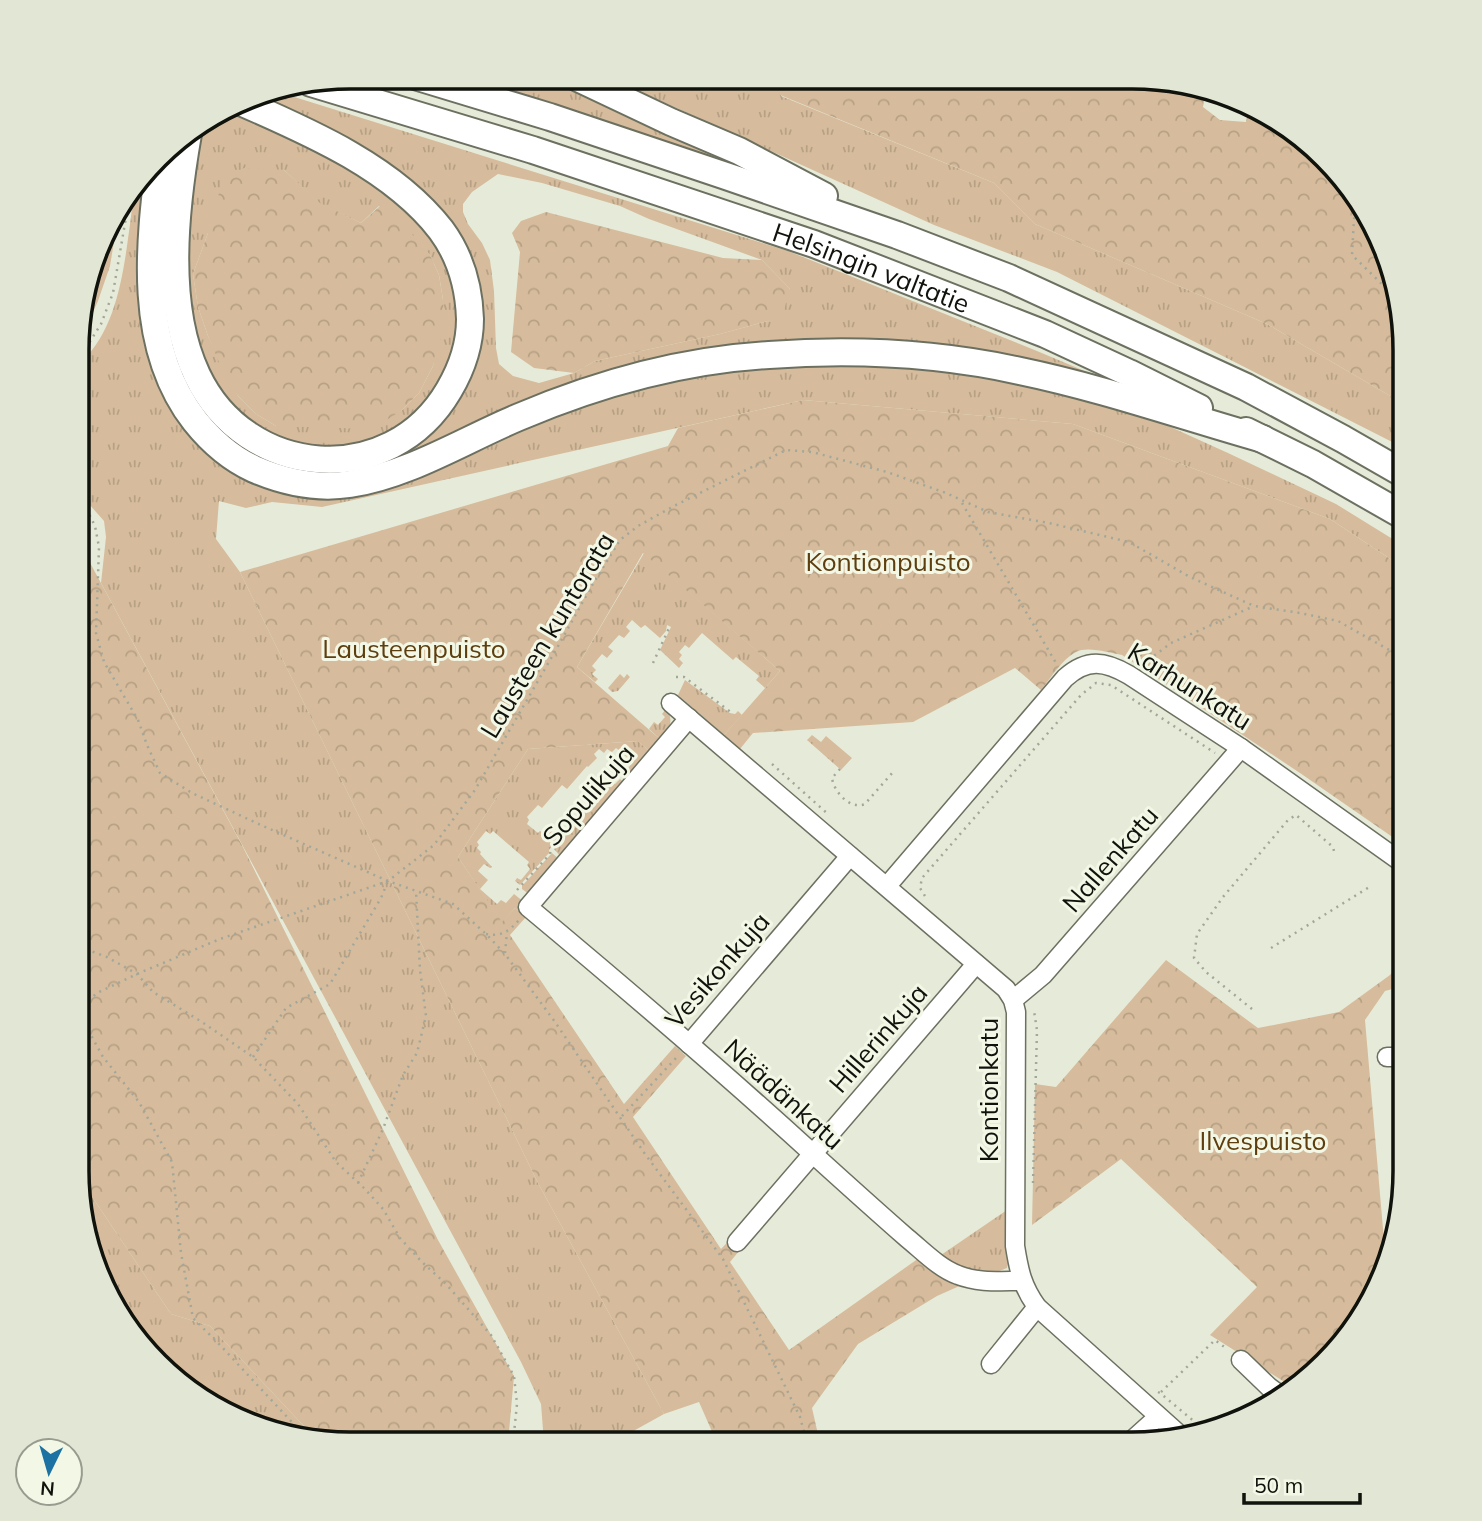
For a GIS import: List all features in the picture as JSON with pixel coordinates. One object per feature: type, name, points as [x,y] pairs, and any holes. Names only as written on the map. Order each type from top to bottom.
[{"type":"highway","name":"Helsingin valtatie","points":[[458,89],[550,117],[897,235],[1009,278],[1234,381],[1393,468]]},
{"type":"highway","points":[[601,89],[739,151],[897,235]]},
{"type":"highway","name":"Helsingin valtatie","points":[[334,90],[533,150],[814,244],[1045,334],[1313,464],[1393,510]]},
{"type":"highway","points":[[186,147],[177,222],[177,305],[191,362],[212,400],[232,422],[256,441],[306,459],[330,460],[359,456],[383,449],[410,435],[442,402],[464,359],[470,327],[468,293],[466,280],[449,243],[426,213],[368,166],[305,131],[253,108]]},
{"type":"highway","points":[[158,174],[152,229],[151,289],[158,338],[168,373],[187,410],[216,444],[249,466],[289,481],[321,485],[350,484],[367,480],[424,460],[521,416],[620,381],[715,360],[767,355],[883,353],[1017,370],[1068,382],[1262,439]]},
{"type":"street","name":"Karhunkatu","points":[[887,886],[1065,678],[1076,668],[1088,664],[1116,667],[1129,675],[1241,748],[1393,856]]},
{"type":"street","name":"Kontionkatu","points":[[671,703],[976,964],[1006,989],[1019,996],[1016,1012],[1016,1246],[1021,1281],[1037,1307],[1172,1429]]},
{"type":"street","name":"Sopulikuja","points":[[529,907],[689,718]]},
{"type":"street","name":"Nallenkatu","points":[[1019,996],[1043,975],[1241,748]]},
{"type":"street","name":"Vesikonkuja","points":[[689,1044],[850,856]]},
{"type":"street","name":"Näädänkatu","points":[[529,907],[689,1044],[933,1260],[959,1276],[974,1280],[1021,1281]]},
{"type":"street","name":"Hillerinkuja","points":[[737,1242],[976,964]]},
{"type":"street","points":[[991,1364],[1037,1307]]},
{"type":"street","points":[[1241,1360],[1273,1390]]},
{"type":"street","points":[[1142,1431],[1158,1417]]},
{"type":"path","points":[[89,342],[101,324],[113,293],[126,216]]},
{"type":"path","points":[[1356,216],[1352,255],[1385,287]]},
{"type":"path","name":"Lausteen kuntorata","points":[[89,1001],[97,993],[136,974],[220,939],[388,881],[434,845],[475,790],[620,540],[638,526],[786,450],[812,452],[887,472],[988,512],[1129,542],[1190,577],[1254,606],[1338,621],[1393,653]]},
{"type":"path","points":[[961,500],[1065,678]]},
{"type":"path","points":[[89,514],[96,526],[99,547],[96,633],[104,662],[138,720],[160,773],[192,793],[388,881],[453,904],[486,933],[505,954],[621,1116],[645,1154],[723,1259],[800,1417],[804,1432]]},
{"type":"path","points":[[1129,675],[1171,643],[1254,606]]},
{"type":"path","points":[[653,663],[670,626]]},
{"type":"path","points":[[676,677],[684,677],[732,713]]},
{"type":"path","points":[[925,897],[920,888],[922,878],[1081,695],[1096,683],[1111,685],[1229,762]]},
{"type":"path","points":[[772,764],[828,814]]},
{"type":"path","points":[[840,769],[832,778],[833,783],[843,797],[859,806],[865,804],[893,772]]},
{"type":"path","points":[[517,890],[618,771]]},
{"type":"path","points":[[1252,1009],[1206,972],[1194,958],[1197,934],[1223,897],[1288,820],[1296,815],[1333,847],[1335,855]]},
{"type":"path","points":[[253,1057],[286,1008],[330,984],[381,898],[388,881]]},
{"type":"path","points":[[1271,948],[1371,886]]},
{"type":"path","points":[[358,1183],[383,1129],[403,1075],[417,1053],[426,1016],[420,971],[416,891]]},
{"type":"path","points":[[486,933],[496,935],[507,932],[529,907]]},
{"type":"path","points":[[505,954],[507,932]]},
{"type":"path","points":[[89,950],[107,957],[136,974],[153,992],[202,1021],[253,1057],[298,1104],[336,1162],[383,1209],[400,1238],[446,1283],[491,1335],[514,1376],[517,1404],[514,1432]]},
{"type":"path","points":[[1019,996],[1034,1009],[1037,1030],[1033,1187]]},
{"type":"path","name":"Lausteen kuntorata","points":[[89,1031],[103,1057],[139,1102],[172,1162],[181,1253],[193,1318],[296,1426]]},
{"type":"path","name":"Vesikonkuja","points":[[621,1116],[689,1044]]},
{"type":"path","points":[[1160,1393],[1215,1340],[1241,1360]]},
{"type":"path","points":[[1154,1392],[1160,1393],[1197,1424]]},
{"type":"green space","points":[[502,89],[583,89],[736,164]]},
{"type":"green space","points":[[634,89],[781,89],[781,96],[994,183],[1035,224],[1267,324],[1393,398],[1393,442],[1057,272],[934,225]]},
{"type":"green space","points":[[781,89],[1132,89],[1166,91],[1204,99],[1203,107],[1220,120],[1246,122],[1247,116],[1291,143],[1328,178],[1349,205],[1366,235],[1384,282],[1391,316],[1393,398],[1267,324],[1035,224],[994,183],[780,95]]},
{"type":"green space","points":[[291,96],[788,251],[1125,388],[772,346],[441,445],[354,476],[283,473],[228,444],[188,399],[163,204],[168,164],[177,155],[185,368],[287,463],[429,430],[449,412],[461,390],[470,362],[446,221],[262,105]],"holes":[[[498,174],[542,183],[620,206],[762,260],[790,289],[768,321],[595,361],[574,373],[539,383],[513,376],[499,364],[490,260],[468,224],[463,204],[472,192]]]},
{"type":"green space","points":[[242,113],[350,165],[418,216],[443,249],[454,284],[458,317],[455,347],[448,369],[413,416],[392,432],[338,450],[269,437],[218,392],[188,322],[184,237],[198,138]],"holes":[[[284,170],[320,204],[361,223],[379,206],[430,255],[439,275],[443,300],[433,366],[419,393],[401,411],[276,426],[256,414],[238,396],[208,336],[198,307],[193,274],[208,233]]]},
{"type":"green space","points":[[244,168],[284,170],[320,203],[361,223],[380,206],[415,237],[430,255],[439,275],[444,326],[433,366],[419,393],[401,411],[372,429],[276,426],[256,414],[238,396],[224,374],[198,307],[193,274],[222,182]]},
{"type":"green space","points":[[152,180],[196,437],[321,496],[578,404],[670,379],[819,361],[955,371],[1084,397],[1164,424],[1336,504],[1393,539],[1393,561],[1330,519],[1073,424],[803,400],[322,507],[272,502],[246,508],[219,501],[216,539],[240,572],[538,1183],[664,1414],[632,1432],[543,1432],[541,1404],[521,1362],[101,583],[106,537],[104,521],[89,504],[89,353],[111,315],[128,241],[133,205]]},
{"type":"green space","points":[[546,212],[723,258],[762,260],[790,289],[784,310],[768,321],[595,361],[574,373],[534,368],[511,352],[520,252],[512,233],[521,221]]},
{"type":"green space","points":[[115,238],[110,266],[91,316],[98,282]]},
{"type":"green space","points":[[803,400],[1073,424],[1330,519],[1393,561],[1393,837],[1122,655],[1099,650],[1081,650],[1071,655],[1041,690],[1015,668],[913,722],[753,733],[740,749],[724,735],[780,671],[643,553],[577,667],[661,740],[650,752],[638,741],[528,749],[458,857],[502,922],[515,908],[526,917],[510,935],[624,1104],[675,1046],[686,1056],[633,1117],[721,1249],[739,1230],[749,1239],[730,1262],[789,1350],[919,1258],[964,1284],[937,1296],[858,1344],[812,1408],[817,1432],[712,1432],[699,1402],[664,1414],[538,1183],[240,572],[668,446],[678,428]]},
{"type":"green space","points":[[644,553],[780,671],[765,688],[756,680],[759,676],[736,657],[733,660],[702,633],[689,648],[685,645],[679,652],[682,655],[679,659],[683,663],[679,668],[660,650],[671,627],[667,625],[660,638],[645,625],[641,628],[632,620],[626,627],[630,631],[624,638],[619,635],[608,647],[613,651],[607,658],[602,654],[592,666],[596,670],[592,674],[598,679],[595,682],[577,667]]},
{"type":"green space","points":[[89,561],[243,847],[438,1240],[514,1376],[509,1432],[350,1432],[306,1428],[210,1326],[171,1314],[90,1194]]},
{"type":"green space","points":[[620,674],[624,678],[627,674],[630,677],[618,691],[612,692],[608,688]]},
{"type":"green space","points":[[685,680],[730,713],[735,714],[738,711],[742,715],[724,735],[678,695]]},
{"type":"green space","points":[[666,709],[670,721],[661,740],[649,729],[654,722],[658,725],[665,717],[662,714]]},
{"type":"green space","points":[[812,735],[821,742],[826,736],[852,758],[841,770],[807,740]]},
{"type":"green space","points":[[638,741],[650,752],[629,776],[625,772],[633,762],[616,748],[612,752],[607,749],[604,753],[599,749],[594,754],[597,758],[567,789],[562,785],[542,808],[538,805],[527,817],[527,824],[538,833],[544,833],[548,828],[558,838],[549,853],[520,885],[515,881],[517,878],[521,880],[530,869],[527,865],[529,862],[493,831],[490,834],[486,831],[477,842],[480,854],[492,867],[484,864],[478,871],[488,880],[480,889],[497,904],[501,900],[506,903],[514,894],[524,902],[519,907],[524,911],[522,914],[515,908],[502,923],[458,857],[528,749]]},
{"type":"green space","points":[[620,779],[626,784],[562,858],[553,848],[611,781],[615,784]]},
{"type":"green space","points":[[552,853],[560,860],[530,895],[522,886]]},
{"type":"green space","name":"Ilvespuisto","points":[[1166,960],[1258,1028],[1339,1012],[1393,971],[1393,989],[1385,991],[1365,1020],[1384,1239],[1373,1271],[1349,1316],[1328,1343],[1285,1382],[1210,1335],[1257,1287],[1121,1159],[1032,1225],[1035,1084],[1056,1087]]},
{"type":"green space","points":[[90,1194],[171,1314],[210,1326],[306,1428],[266,1418],[220,1397],[191,1378],[154,1343],[133,1316],[109,1271],[98,1239]]},
{"type":"green space","points":[[1007,1210],[1007,1268],[990,1273],[973,1271],[941,1255]]},
{"type":"park label","name":"Kontionpuisto","points":[[888,561]]},
{"type":"park label","name":"Lausteenpuisto","points":[[414,648]]}]
